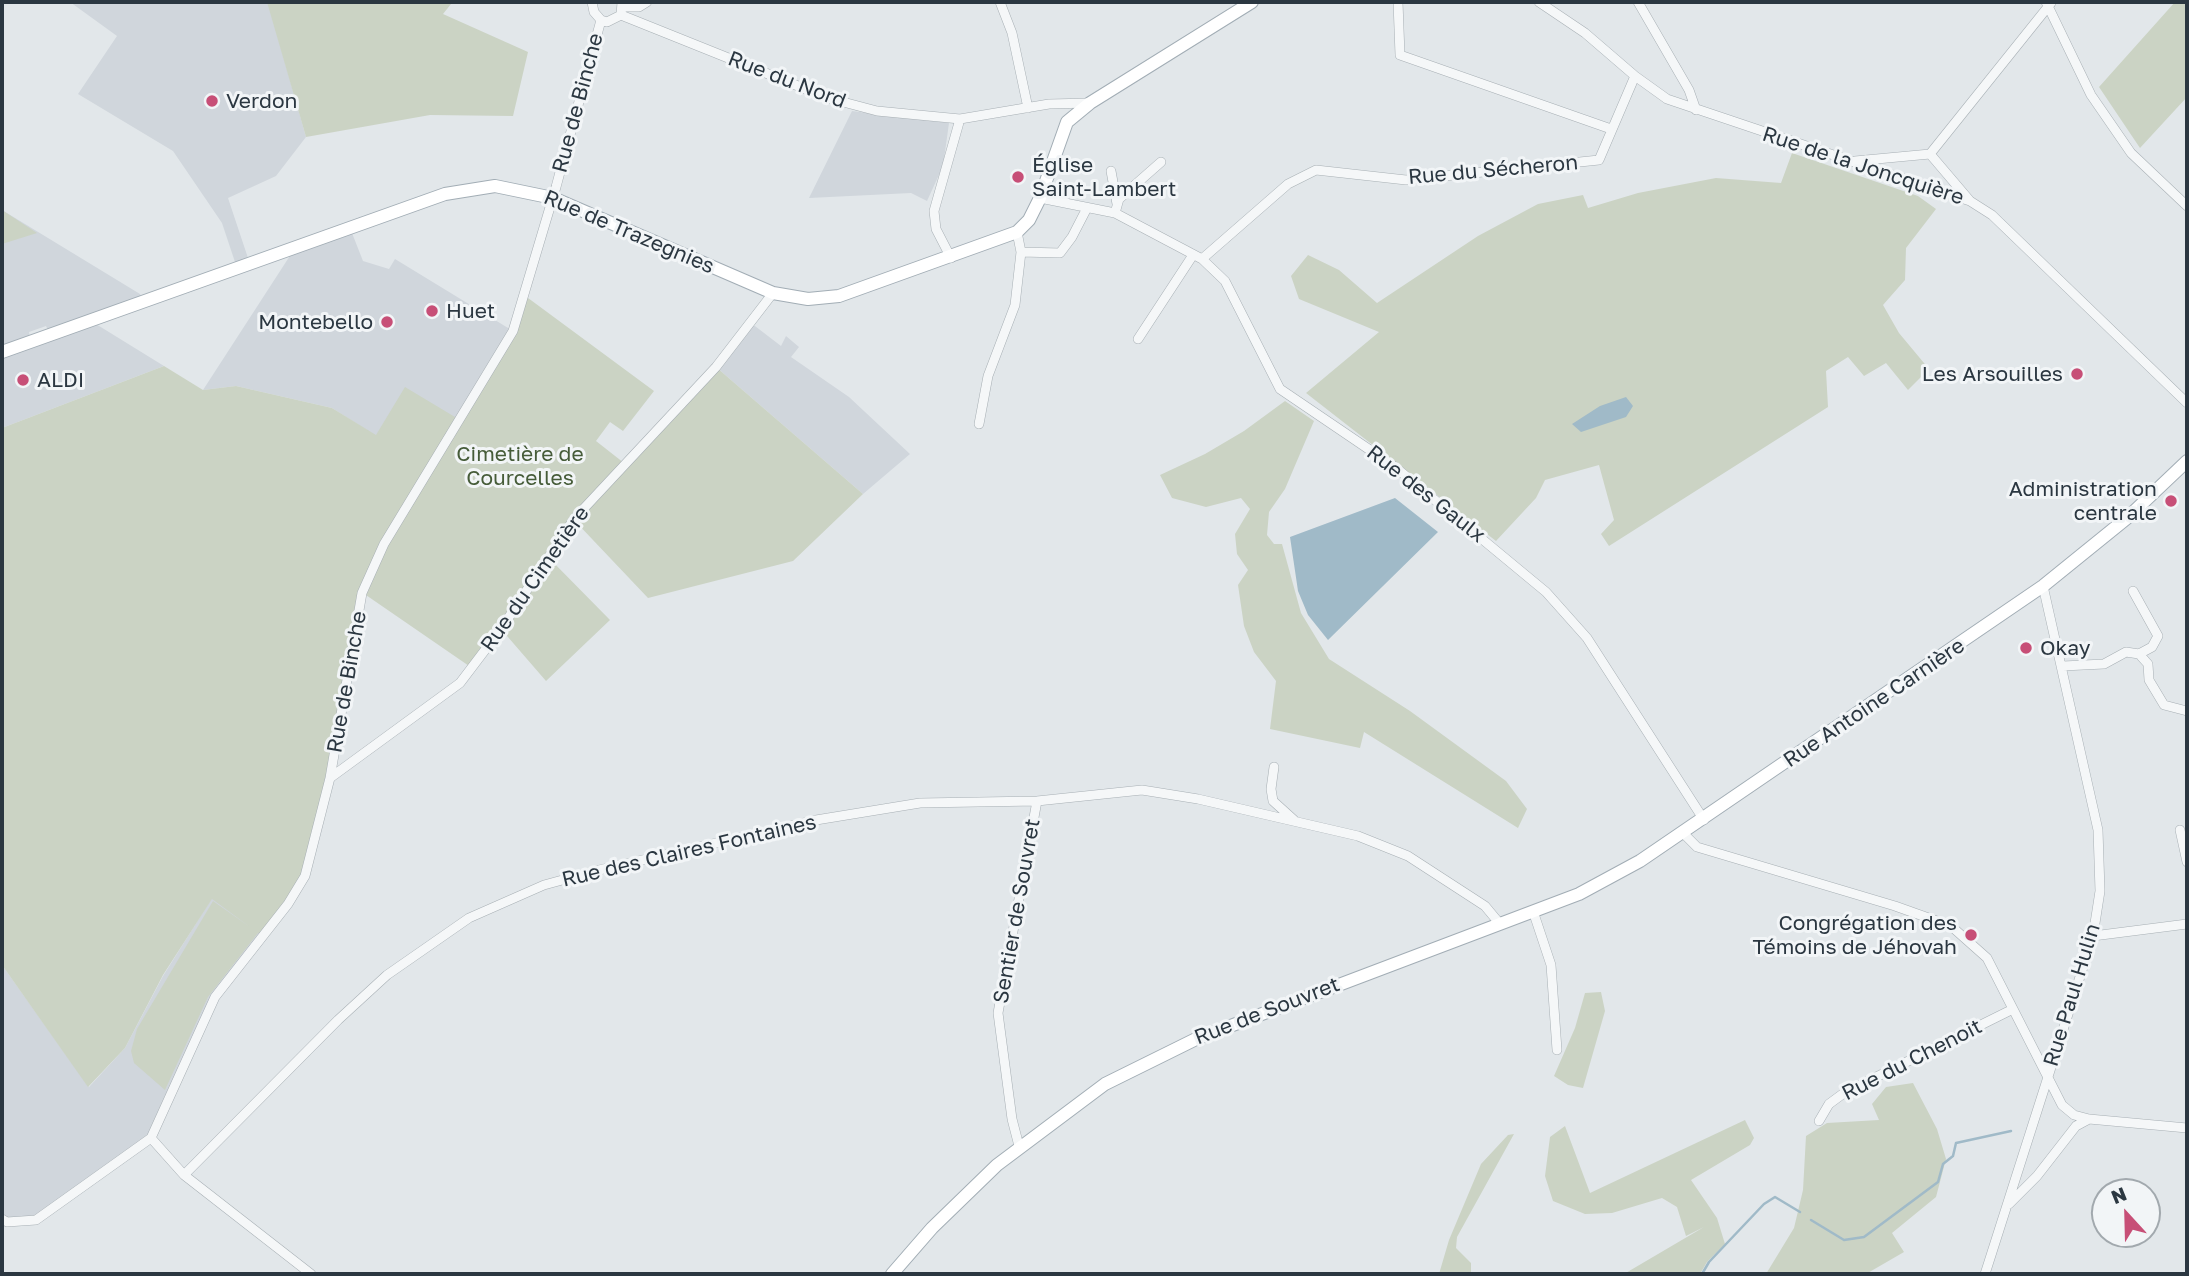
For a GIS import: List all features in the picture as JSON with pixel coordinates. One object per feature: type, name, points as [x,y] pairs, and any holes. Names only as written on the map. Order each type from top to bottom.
[{"type":"main road","points":[[1017,232],[1029,220],[1040,198],[1067,121],[1090,103],[1252,2]]},
{"type":"main road","name":"Rue de Trazegnies","points":[[2,352],[445,194],[495,186],[553,198],[773,293],[808,299],[839,296],[951,258],[1017,232]]},
{"type":"main road","name":"Rue Antoine Carnière","points":[[1704,820],[2043,586],[2127,518],[2187,461]]},
{"type":"main road","name":"Rue de Souvret","points":[[892,1274],[932,1228],[1018,1146],[1105,1084],[1196,1038],[1579,894],[1704,820]]},
{"type":"street","points":[[592,2],[594,12],[601,20],[614,21],[622,8],[639,7],[647,2]]},
{"type":"street","points":[[1000,2],[1012,33],[1028,108]]},
{"type":"street","points":[[1398,2],[1400,55],[1611,129]]},
{"type":"street","name":"Rue de la Joncquière","points":[[1539,2],[1585,33],[1634,76],[1667,99],[1970,201],[1992,215],[2019,239],[2187,403]]},
{"type":"street","points":[[1638,2],[1689,90],[1696,110]]},
{"type":"street","points":[[1850,162],[1930,155],[2049,3],[2091,95],[2131,153],[2187,206]]},
{"type":"street","name":"Rue du Nord","points":[[622,8],[851,106],[960,119],[1028,108],[1090,103]]},
{"type":"street","name":"Rue de Binche","points":[[151,1138],[215,997],[288,904],[305,876],[330,778],[357,618],[368,575],[513,331],[553,198],[601,20]]},
{"type":"street","name":"Rue du Sécheron","points":[[1202,259],[1288,184],[1316,170],[1406,180],[1599,160],[1634,76]]},
{"type":"street","points":[[951,258],[936,229],[934,211],[960,119]]},
{"type":"street","points":[[1930,155],[1970,201]]},
{"type":"street","points":[[1116,209],[1119,199],[1161,162]]},
{"type":"street","points":[[1111,171],[1116,209]]},
{"type":"street","name":"Rue des Gaulx","points":[[1040,198],[1087,208],[1116,209],[1202,259],[1231,290],[1280,389],[1395,467],[1546,592],[1579,629],[1704,820]]},
{"type":"street","points":[[1021,252],[1060,253],[1087,208]]},
{"type":"street","points":[[979,424],[988,376],[1015,305],[1021,252],[1017,232]]},
{"type":"street","points":[[1138,339],[1193,255]]},
{"type":"street","name":"Rue du Cimetière","points":[[330,778],[460,682],[501,629],[573,519],[716,367],[773,293]]},
{"type":"street","name":"Rue Paul Hulin","points":[[1985,1274],[2093,936],[2100,891],[2098,830],[2043,586]]},
{"type":"street","points":[[2063,666],[2104,664],[2126,652],[2139,654],[2152,648],[2158,636],[2133,591]]},
{"type":"street","points":[[2139,654],[2148,664],[2149,680],[2164,705],[2187,711]]},
{"type":"street","points":[[1273,766],[1273,801],[1296,822]]},
{"type":"street","name":"Rue des Claires Fontaines","points":[[184,1175],[338,1020],[387,975],[469,918],[544,886],[599,870],[816,820],[920,803],[1037,801],[1142,790],[1198,799],[1358,836],[1408,856],[1485,906],[1500,924]]},
{"type":"street","name":"Sentier de Souvret","points":[[1018,1146],[1012,1119],[999,1013],[1037,801]]},
{"type":"street","points":[[2180,830],[2187,862]]},
{"type":"street","points":[[1683,833],[1697,847],[1895,906],[1951,926],[1987,958],[2062,1105],[2074,1115],[2089,1119],[2187,1128]]},
{"type":"street","points":[[1533,911],[1551,965],[1556,1051]]},
{"type":"street","points":[[2093,936],[2187,924]]},
{"type":"street","name":"Rue du Chenoit","points":[[1819,1121],[1829,1104],[1844,1093],[2013,1009]]},
{"type":"street","points":[[2007,1206],[2037,1176],[2076,1126],[2089,1119]]},
{"type":"street","points":[[2,1219],[8,1222],[36,1220],[151,1138],[184,1175],[311,1274]]},
{"type":"shaded area","points":[[70,2],[268,2],[306,137],[276,176],[228,198],[250,264],[237,268],[222,223],[173,151],[78,94],[117,36]]},
{"type":"shaded area","points":[[852,111],[949,123],[943,166],[927,201],[911,193],[809,198]]},
{"type":"shaded area","points":[[2,210],[140,294],[143,302],[91,321],[164,366],[2,428],[2,352],[50,334],[46,326],[29,332],[30,338],[2,346]]},
{"type":"shaded area","points":[[350,228],[363,261],[389,269],[395,259],[513,331],[460,420],[376,436],[332,408],[236,386],[203,390],[295,248]]},
{"type":"shaded area","points":[[751,323],[781,346],[786,336],[799,347],[791,357],[849,397],[910,454],[863,494],[716,367]]},
{"type":"shaded area","points":[[212,898],[262,935],[215,997],[151,1138],[36,1220],[2,1219],[2,965],[89,1087],[125,1048],[163,976]]},
{"type":"green space","points":[[267,2],[450,2],[443,14],[528,52],[513,116],[430,115],[306,137]]},
{"type":"green space","points":[[2175,2],[2187,2],[2187,97],[2140,148],[2099,87]]},
{"type":"green space","points":[[1792,153],[1918,196],[1936,209],[1906,248],[1905,280],[1883,305],[1899,333],[1929,369],[1908,390],[1886,363],[1864,376],[1848,357],[1826,371],[1828,407],[1609,546],[1601,534],[1614,520],[1599,465],[1545,480],[1536,498],[1496,541],[1306,393],[1379,332],[1299,299],[1291,276],[1308,255],[1339,270],[1377,303],[1478,236],[1538,204],[1583,195],[1588,208],[1638,193],[1716,178],[1781,183]]},
{"type":"green space","points":[[2,210],[37,233],[2,244]]},
{"type":"green space","name":"Cimetière de Courcelles","points":[[524,295],[654,391],[623,431],[610,422],[596,441],[624,463],[716,367],[863,494],[793,561],[648,598],[574,520],[548,557],[610,620],[546,681],[501,629],[472,668],[363,593],[330,778],[305,876],[262,935],[258,933],[208,997],[165,1090],[134,1063],[131,1051],[137,1029],[213,901],[250,927],[212,899],[163,975],[125,1048],[88,1087],[2,965],[2,428],[164,366],[203,390],[236,386],[332,408],[376,435],[405,387],[460,420],[513,331]]},
{"type":"green space","points":[[1285,401],[1314,421],[1285,489],[1269,512],[1267,535],[1274,544],[1282,544],[1301,613],[1329,659],[1410,711],[1506,781],[1527,809],[1518,828],[1364,732],[1360,748],[1270,729],[1276,681],[1254,652],[1244,626],[1238,585],[1248,570],[1237,554],[1235,534],[1250,509],[1241,498],[1206,507],[1172,498],[1160,475],[1205,454],[1244,431]]},
{"type":"green space","points":[[1601,992],[1605,1011],[1583,1088],[1568,1085],[1554,1076],[1575,1028],[1585,993]]},
{"type":"green space","points":[[1913,1083],[1937,1129],[1946,1159],[1936,1197],[1892,1233],[1904,1252],[1866,1274],[1766,1274],[1794,1228],[1803,1190],[1806,1136],[1827,1123],[1879,1120],[1872,1104],[1886,1087]]},
{"type":"green space","points":[[1745,1120],[1754,1138],[1750,1145],[1691,1180],[1717,1218],[1725,1244],[1707,1262],[1700,1274],[1624,1274],[1704,1227],[1686,1236],[1677,1207],[1662,1198],[1612,1213],[1585,1214],[1553,1201],[1545,1176],[1550,1137],[1565,1126],[1590,1193]]},
{"type":"green space","points":[[1514,1134],[1457,1237],[1456,1248],[1471,1263],[1471,1274],[1439,1274],[1449,1240],[1481,1164],[1508,1135]]},
{"type":"water","points":[[1626,397],[1633,406],[1626,417],[1581,432],[1572,424],[1600,406]]},
{"type":"water","points":[[1395,498],[1438,532],[1328,640],[1308,615],[1298,591],[1290,537]]},
{"type":"waterway","points":[[1811,1220],[1844,1240],[1864,1237],[1938,1182],[1943,1164],[1953,1156],[1956,1143],[2011,1131]]},
{"type":"waterway","points":[[1702,1274],[1709,1262],[1764,1204],[1775,1197],[1800,1212]]},
{"type":"place","name":"Verdon","points":[[212,101]]},
{"type":"place","name":"Église Saint-Lambert","points":[[1018,177]]},
{"type":"place","name":"Huet","points":[[432,311]]},
{"type":"place","name":"Montebello","points":[[387,322]]},
{"type":"place","name":"Les Arsouilles","points":[[2077,374]]},
{"type":"place","name":"ALDI","points":[[23,380]]},
{"type":"place","name":"Administration centrale","points":[[2171,501]]},
{"type":"place","name":"Okay","points":[[2026,648]]},
{"type":"place","name":"Congrégation des Témoins de Jéhovah","points":[[1971,935]]}]
